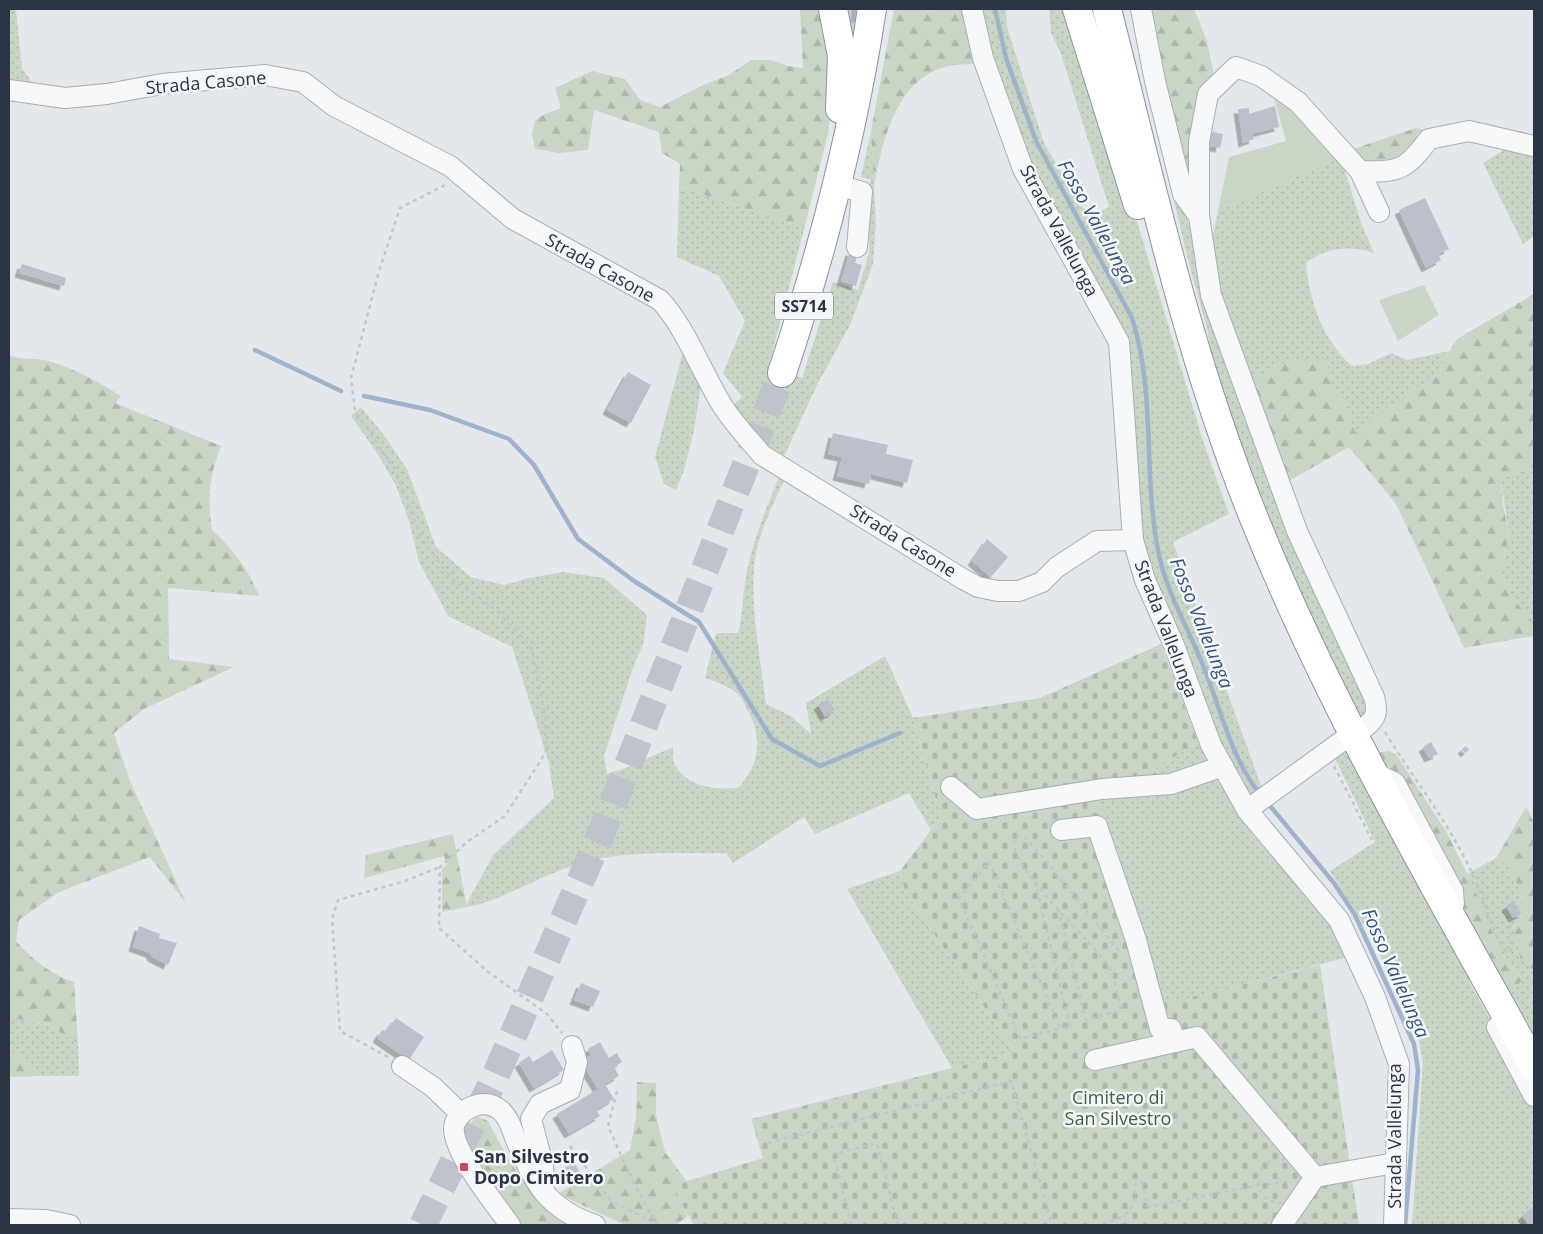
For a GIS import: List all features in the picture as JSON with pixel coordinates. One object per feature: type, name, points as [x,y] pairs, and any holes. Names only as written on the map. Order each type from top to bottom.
[{"type":"highway","points":[[833,9],[842,56],[841,94],[834,148],[840,175]]},
{"type":"highway","name":"SS714","points":[[782,373],[817,264],[840,175],[854,111],[872,9]]},
{"type":"highway","points":[[854,111],[870,90],[887,9]]},
{"type":"highway","points":[[1077,9],[1120,144],[1176,334],[1194,344]]},
{"type":"highway","points":[[1107,9],[1194,344],[1257,527],[1330,688],[1373,772],[1534,1066]]},
{"type":"highway","points":[[1125,9],[1141,86],[1132,106]]},
{"type":"street","name":"Strada Vallelunga","points":[[972,9],[983,58],[1023,169],[1119,342],[1133,540],[1144,580],[1174,645],[1211,746],[1247,810],[1339,920],[1374,996],[1399,1064],[1394,1225]]},
{"type":"street","points":[[1141,9],[1155,81],[1183,194],[1199,216]]},
{"type":"street","points":[[1364,728],[1375,718],[1378,710],[1374,697],[1297,531],[1210,295],[1199,216],[1198,142],[1208,94],[1236,67],[1261,76],[1298,102],[1360,171],[1379,212]]},
{"type":"street","name":"Strada Casone","points":[[9,90],[64,98],[107,94],[208,79],[265,75],[303,82],[334,106],[450,166],[513,218],[660,300],[672,313],[720,402],[738,428],[762,455],[978,587],[998,591],[1019,590],[1042,582],[1057,568],[1097,541],[1133,540]]},
{"type":"street","points":[[1360,171],[1388,172],[1413,160],[1429,139],[1469,131],[1534,146]]},
{"type":"street","points":[[840,175],[862,192],[856,247]]},
{"type":"street","points":[[1247,810],[1276,786],[1334,746]]},
{"type":"street","points":[[951,786],[977,809],[1102,789],[1171,784],[1222,766]]},
{"type":"street","points":[[1061,830],[1097,826],[1144,968],[1160,1029],[1171,1029],[1176,1042]]},
{"type":"street","points":[[1478,964],[1475,986],[1534,1096]]},
{"type":"street","points":[[1095,1060],[1197,1037],[1315,1178]]},
{"type":"street","points":[[544,1192],[543,1165],[531,1119],[540,1104],[570,1090],[578,1062],[572,1046]]},
{"type":"street","points":[[402,1066],[433,1087],[461,1114]]},
{"type":"street","points":[[510,1225],[460,1150],[456,1139],[454,1124],[461,1114],[472,1106],[489,1104],[500,1109],[507,1117],[529,1172],[544,1192],[563,1212],[595,1225]]},
{"type":"street","points":[[1282,1225],[1315,1178],[1395,1163]]},
{"type":"street","points":[[9,1219],[46,1220],[70,1225]]},
{"type":"path","points":[[402,1066],[340,1031],[332,919],[338,900],[405,881],[440,867],[467,842],[505,816],[546,752],[545,715],[531,647],[496,610],[452,578],[421,538],[396,471],[355,411],[351,378],[379,271],[400,208],[462,176]]},
{"type":"path","points":[[1385,732],[1447,824],[1481,893],[1499,940],[1508,953],[1511,950],[1510,925]]},
{"type":"path","points":[[1334,746],[1372,840]]},
{"type":"path","points":[[1058,909],[1086,1020],[1120,1010],[1110,969],[1024,868],[1013,843],[1016,837],[1025,837],[1029,841],[1135,970],[1144,968]]},
{"type":"path","points":[[1035,882],[1070,1026],[1020,1039],[959,898],[989,862],[1060,1028]]},
{"type":"path","points":[[440,867],[440,928],[487,971],[547,1014],[572,1046]]},
{"type":"path","points":[[768,1143],[1011,1082],[1052,1225]]},
{"type":"path","points":[[617,1091],[615,1107],[608,1126],[633,1182],[656,1225]]},
{"type":"path","points":[[852,1225],[833,1154],[876,1143],[898,1225]]},
{"type":"path","points":[[570,1146],[610,1200],[656,1225]]},
{"type":"path","points":[[1274,1160],[1287,1160],[1293,1163],[1298,1167],[1302,1179],[1302,1186],[1295,1197],[1283,1203],[1277,1203],[1265,1197],[1259,1185],[1260,1172],[1268,1163],[1274,1160]]},
{"type":"path","points":[[1103,1225],[1125,1215],[1132,1208],[1136,1196],[1134,1186],[1142,1183],[1148,1207],[1259,1185]]},
{"type":"green space","points":[[9,9],[16,9],[22,68],[37,90],[9,89]]},
{"type":"green space","points":[[800,9],[824,9],[833,98],[828,134],[804,229],[679,186],[680,164],[662,153],[659,132],[594,110],[588,150],[559,153],[535,149],[532,134],[535,120],[561,108],[555,88],[592,71],[625,79],[640,100],[660,107],[703,85],[729,75],[751,60],[771,60],[788,66],[803,68]]},
{"type":"green space","points":[[841,9],[860,9],[855,39],[851,42]]},
{"type":"green space","points":[[894,9],[964,9],[979,64],[955,65],[935,70],[919,80],[906,94],[888,130],[877,169],[874,188],[871,131]]},
{"type":"green space","points":[[975,9],[1006,9],[1007,27],[1044,143],[1081,206],[1094,214],[1109,207],[1061,54],[1051,33],[1049,9],[1091,9],[1129,195],[1204,444],[1229,514],[1173,542],[1262,788],[1246,799],[1218,745],[1139,545],[1123,340],[1034,178]]},
{"type":"green space","points":[[1131,9],[1137,9],[1194,246],[1368,701],[1368,712],[1361,725],[1304,613],[1212,372],[1208,332],[1189,264],[1133,28]]},
{"type":"green space","points":[[1146,9],[1194,9],[1207,41],[1215,81],[1187,194]]},
{"type":"green space","points":[[1273,94],[1341,157],[1218,211],[1229,157],[1286,141]]},
{"type":"green space","points":[[1416,128],[1432,131],[1403,163],[1362,168],[1350,150]]},
{"type":"green space","points":[[871,131],[876,225],[873,264],[850,325],[817,385],[781,463],[728,409],[742,397],[723,373],[745,321],[719,276],[677,257],[679,186],[804,229],[768,369],[802,378],[833,282],[858,290],[869,253],[870,179],[861,177]]},
{"type":"green space","points":[[1515,143],[1529,147],[1534,158],[1534,236],[1523,244],[1483,163]]},
{"type":"green space","points":[[1341,157],[1361,223],[1374,253],[1347,248],[1338,249],[1322,254],[1306,263],[1310,291],[1325,332],[1342,356],[1352,366],[1368,364],[1391,353],[1407,360],[1450,351],[1431,382],[1409,391],[1355,434],[1346,404],[1332,391],[1332,375],[1322,359],[1281,363],[1247,384],[1230,330],[1210,251],[1218,211]]},
{"type":"green space","points":[[1424,285],[1439,315],[1398,341],[1379,300]]},
{"type":"green space","points":[[1534,294],[1534,466],[1501,479],[1509,537],[1501,572],[1512,597],[1531,619],[1534,636],[1464,648],[1396,504],[1349,447],[1285,483],[1247,384],[1281,363],[1306,362],[1322,358],[1332,375],[1332,391],[1346,404],[1355,433],[1409,391],[1431,382],[1457,339]]},
{"type":"green space","points":[[684,348],[702,380],[694,430],[684,470],[676,490],[664,484],[655,457]]},
{"type":"green space","points":[[9,355],[52,362],[73,370],[121,396],[115,403],[221,446],[210,487],[212,530],[239,560],[259,596],[168,588],[169,659],[234,667],[144,709],[114,733],[130,781],[186,903],[150,857],[59,892],[19,920],[16,941],[42,966],[74,982],[78,1043],[50,1026],[21,1020],[9,1013]]},
{"type":"green space","points":[[361,407],[383,434],[407,469],[436,547],[471,577],[504,585],[563,572],[604,578],[647,615],[644,641],[604,756],[607,774],[626,768],[673,747],[673,761],[679,771],[693,782],[702,785],[738,788],[751,771],[757,752],[757,743],[756,733],[749,713],[737,693],[726,686],[705,678],[716,633],[738,633],[753,546],[780,475],[785,478],[761,535],[754,569],[755,620],[766,704],[791,716],[811,734],[806,703],[885,656],[913,718],[941,817],[931,830],[909,793],[815,834],[804,817],[733,863],[726,853],[655,853],[602,858],[570,866],[497,898],[467,907],[468,901],[493,855],[554,798],[549,763],[512,647],[448,616],[419,562],[409,521],[396,486],[379,456],[351,416]]},
{"type":"green space","points":[[1534,466],[1534,637],[1531,619],[1512,597],[1501,572],[1509,537],[1501,479]]},
{"type":"green space","name":"Cimitero di San Silvestro","points":[[1161,644],[1198,742],[1156,768],[1157,780],[1095,785],[1168,1003],[1320,965],[1359,1225],[694,1225],[671,1186],[763,1158],[751,1119],[1015,1052],[905,891],[900,871],[941,817],[913,718],[1040,698]]},
{"type":"green space","points":[[1347,741],[1465,960],[1469,981],[1534,1101],[1534,1225],[1412,1225],[1423,1063],[1418,1036],[1372,938],[1330,871],[1375,842],[1332,752]]},
{"type":"green space","points":[[1198,742],[1215,777],[1253,835],[1327,920],[1348,957],[1168,1004],[1094,785],[1157,780],[1156,768]]},
{"type":"green space","points":[[1388,751],[1396,754],[1447,833],[1474,888],[1499,949],[1522,980],[1508,997],[1377,753]]},
{"type":"green space","points":[[1526,807],[1534,822],[1534,968],[1531,969],[1521,960],[1514,931],[1524,909],[1520,890],[1509,867],[1496,858]]},
{"type":"green space","points":[[453,834],[467,907],[442,912],[442,869],[447,864],[444,856],[364,878],[366,855]]},
{"type":"green space","points":[[1496,858],[1509,867],[1520,890],[1524,909],[1514,931],[1531,969],[1534,968],[1534,1043],[1508,997],[1522,980],[1499,949],[1467,874]]},
{"type":"green space","points":[[900,871],[905,891],[1015,1052],[952,1068],[847,889]]},
{"type":"green space","points":[[9,1013],[21,1020],[50,1026],[78,1043],[79,1076],[42,1076],[9,1050]]},
{"type":"green space","points":[[9,1050],[42,1076],[9,1077]]},
{"type":"green space","points":[[637,1082],[656,1083],[656,1115],[665,1152],[687,1182],[672,1187],[688,1216],[676,1225],[625,1225],[558,1194],[630,1150],[636,1117]]},
{"type":"green space","points":[[476,1116],[488,1121],[504,1151],[532,1192],[543,1204],[570,1225],[522,1225],[479,1164],[467,1129]]},
{"type":"building","points":[[1275,106],[1279,127],[1252,134],[1254,139],[1243,143],[1238,109],[1249,108],[1249,114]]},
{"type":"building","points":[[1208,131],[1223,134],[1220,148],[1205,145]]},
{"type":"building","points":[[1425,198],[1449,249],[1438,254],[1441,260],[1426,268],[1399,210]]},
{"type":"building","points":[[850,251],[858,253],[855,263],[862,265],[856,286],[841,281]]},
{"type":"building","points":[[22,264],[66,278],[64,286],[19,273]]},
{"type":"building","points":[[628,372],[651,385],[631,423],[607,410]]},
{"type":"building","points":[[833,433],[888,445],[886,454],[913,460],[907,483],[871,474],[869,484],[837,476],[842,457],[828,454]]},
{"type":"building","points":[[987,539],[1008,557],[991,577],[972,561]]},
{"type":"building","points":[[828,699],[835,710],[825,717],[818,705]]},
{"type":"building","points":[[1431,742],[1438,754],[1429,758],[1423,747]]},
{"type":"building","points":[[1466,746],[1469,750],[1465,753],[1462,749]]},
{"type":"building","points":[[1514,901],[1521,914],[1513,918],[1506,906]]},
{"type":"building","points":[[139,926],[160,934],[159,938],[177,943],[168,965],[152,957],[150,953],[133,947]]},
{"type":"building","points":[[581,983],[600,991],[593,1007],[574,1000]]},
{"type":"building","points":[[396,1018],[424,1037],[409,1060],[377,1038],[382,1030],[385,1032]]},
{"type":"building","points":[[600,1042],[609,1058],[617,1053],[622,1062],[614,1067],[619,1076],[605,1084],[614,1099],[596,1110],[600,1116],[569,1134],[557,1114],[598,1089],[581,1061],[591,1055],[588,1049]]},
{"type":"building","points":[[552,1050],[564,1070],[534,1088],[519,1063],[529,1056],[533,1062]]},
{"type":"building","points":[[575,1163],[581,1175],[567,1181],[562,1169]]},
{"type":"building","points":[[1534,1206],[1534,1225],[1529,1225],[1522,1216]]},
{"type":"waterway","points":[[853,20],[854,9]]},
{"type":"waterway","name":"Fosso Vallelunga","points":[[995,9],[1006,58],[1036,141],[1132,318],[1144,375],[1151,492],[1161,565],[1171,593],[1202,663],[1233,747],[1249,779],[1259,793]]},
{"type":"waterway","points":[[255,350],[341,391]]},
{"type":"waterway","points":[[364,396],[430,410],[509,439],[534,465],[578,539],[634,581],[699,622],[772,739],[820,766],[900,733]]},
{"type":"waterway","name":"Fosso Vallelunga","points":[[1266,801],[1334,883],[1355,915],[1414,1044],[1418,1070],[1405,1225]]},
{"type":"tunnel","points":[[423,1225],[495,1077],[603,829],[782,373]]},
{"type":"place","name":"San Silvestro Dopo Cimitero","points":[[464,1167]]}]
